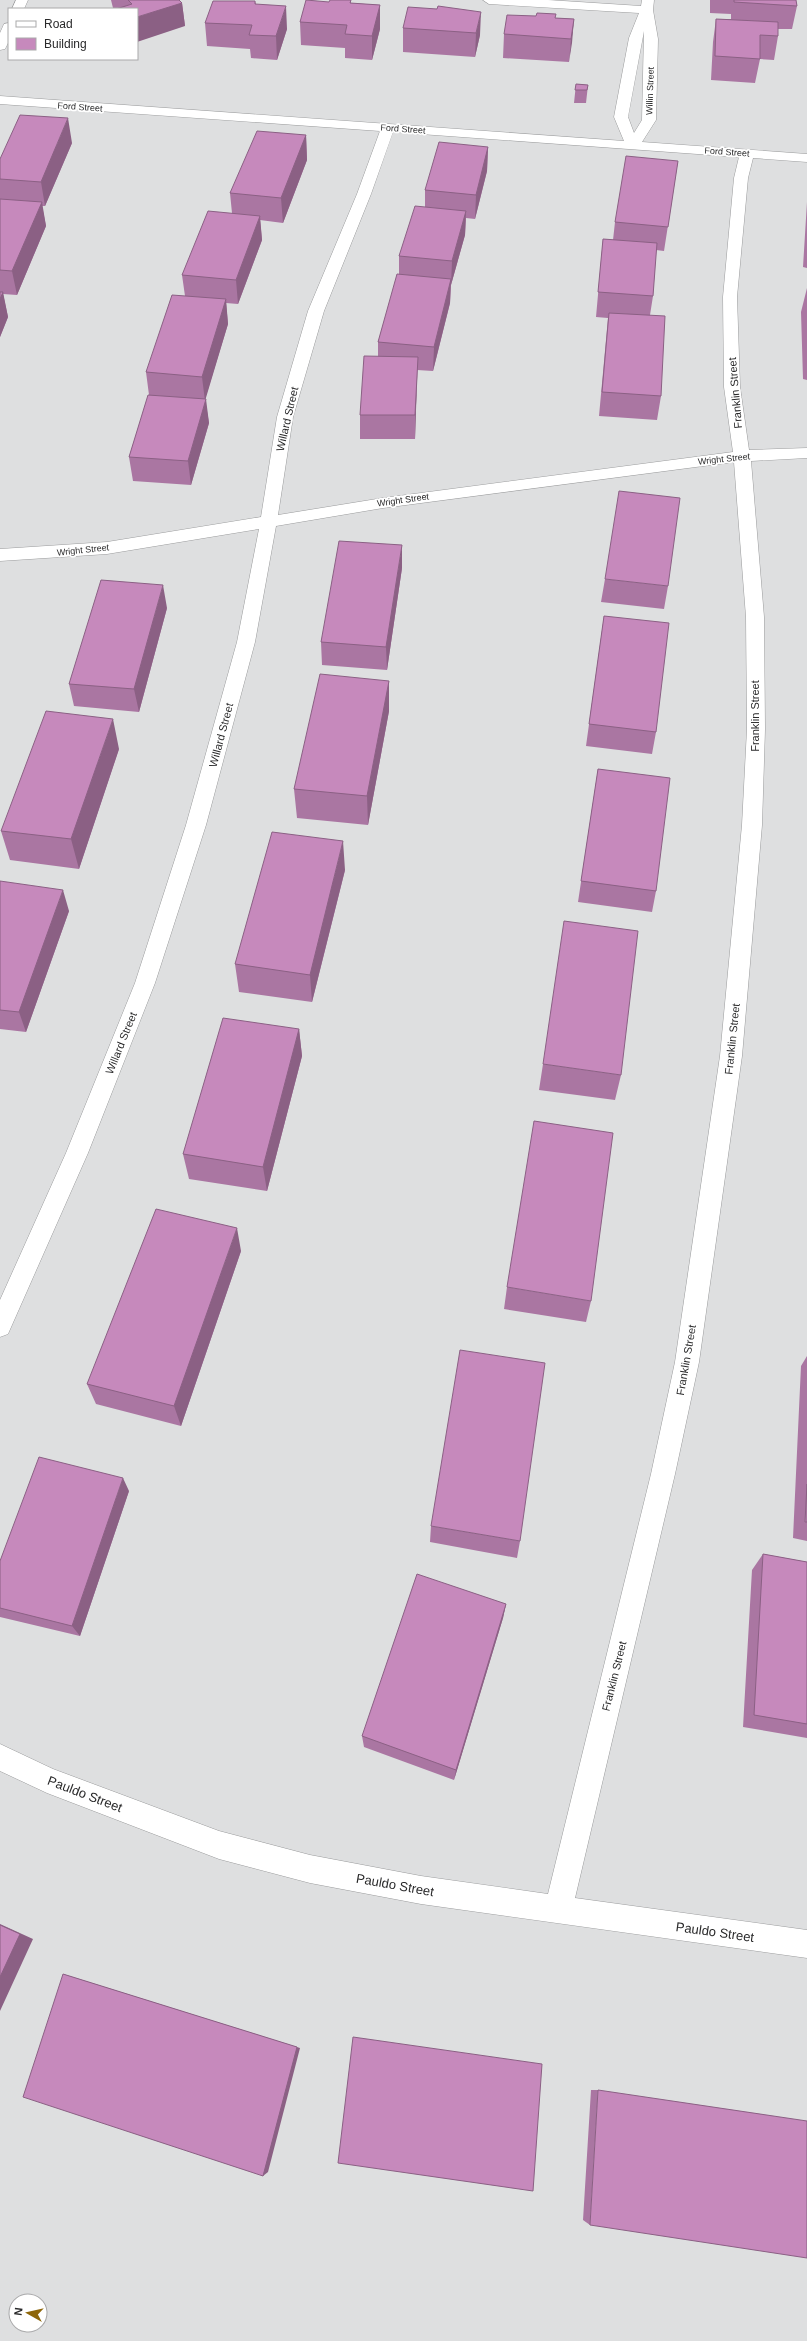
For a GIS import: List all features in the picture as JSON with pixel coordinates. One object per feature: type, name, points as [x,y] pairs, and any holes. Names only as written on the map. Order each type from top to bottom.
[{"type":"street","points":[[489,0],[647,5]]},
{"type":"street","name":"Willin Street","points":[[633,146],[649,120],[652,39],[647,5]]},
{"type":"street","name":"Willin Street","points":[[633,146],[621,117],[635,38],[647,5]]},
{"type":"street","points":[[0,46],[8,29]]},
{"type":"street","name":"Ford Street","points":[[0,100],[807,158]]},
{"type":"street","name":"Willard Street","points":[[0,1326],[77,1153],[145,983],[196,825],[246,642],[260,559],[269,521],[285,417],[314,319],[388,128]]},
{"type":"street","name":"Franklin Street","points":[[558,1910],[663,1474],[686,1362],[731,1056],[752,826],[756,729],[755,617],[742,456],[732,387],[730,297],[741,178],[747,154]]},
{"type":"street","name":"Wright Street","points":[[0,555],[107,548],[184,537],[269,521],[391,502],[742,456],[807,453]]},
{"type":"street","name":"Pauldo Street","points":[[0,1757],[47,1780],[219,1845],[310,1869],[421,1890],[807,1944]]},
{"type":"building","points":[[128,0],[179,0],[182,3],[138,17],[138,8],[119,8],[132,4]]},
{"type":"building","points":[[306,0],[329,2],[330,0],[351,0],[350,3],[380,5],[372,36],[345,34],[347,25],[300,22]]},
{"type":"building","points":[[734,0],[796,0],[797,6],[734,2]]},
{"type":"building","points":[[213,1],[255,1],[255,4],[286,6],[276,36],[249,35],[252,25],[205,23]]},
{"type":"building","points":[[438,6],[481,12],[476,33],[403,28],[408,7],[437,9]]},
{"type":"building","points":[[537,13],[556,14],[555,18],[574,19],[571,39],[504,34],[507,15],[536,16]]},
{"type":"building","points":[[716,19],[778,22],[778,36],[760,35],[760,59],[715,56]]},
{"type":"building","points":[[576,84],[588,85],[587,90],[575,90]]},
{"type":"building","points":[[20,115],[68,118],[41,182],[0,179],[0,159]]},
{"type":"building","points":[[257,131],[306,135],[281,198],[230,193]]},
{"type":"building","points":[[439,142],[488,147],[476,195],[425,190]]},
{"type":"building","points":[[626,156],[678,161],[668,227],[615,222]]},
{"type":"building","points":[[0,199],[42,202],[12,271],[0,270]]},
{"type":"building","points":[[415,206],[466,211],[452,261],[399,256]]},
{"type":"building","points":[[208,211],[260,216],[236,280],[182,275]]},
{"type":"building","points":[[603,239],[657,243],[653,296],[598,292]]},
{"type":"building","points":[[397,274],[451,279],[434,347],[378,342]]},
{"type":"building","points":[[0,292],[3,292],[0,299]]},
{"type":"building","points":[[172,295],[226,299],[202,377],[146,372]]},
{"type":"building","points":[[609,313],[665,316],[661,396],[602,392]]},
{"type":"building","points":[[364,356],[418,357],[415,415],[360,415]]},
{"type":"building","points":[[148,395],[206,399],[188,461],[129,457]]},
{"type":"building","points":[[619,491],[680,498],[668,586],[605,579]]},
{"type":"building","points":[[339,541],[402,545],[386,647],[321,642]]},
{"type":"building","points":[[101,580],[163,585],[134,689],[69,684]]},
{"type":"building","points":[[604,616],[669,623],[656,732],[589,724]]},
{"type":"building","points":[[320,674],[389,681],[367,796],[294,789]]},
{"type":"building","points":[[46,711],[113,719],[71,839],[1,831]]},
{"type":"building","points":[[598,769],[670,778],[656,891],[581,881]]},
{"type":"building","points":[[272,832],[343,841],[310,975],[235,964]]},
{"type":"building","points":[[0,881],[63,890],[19,1012],[0,1010]]},
{"type":"building","points":[[564,921],[638,931],[621,1075],[543,1064]]},
{"type":"building","points":[[223,1018],[299,1029],[263,1167],[183,1154]]},
{"type":"building","points":[[534,1121],[613,1133],[591,1301],[507,1287]]},
{"type":"building","points":[[156,1209],[237,1228],[174,1406],[87,1384]]},
{"type":"building","points":[[460,1350],[545,1363],[520,1541],[431,1526]]},
{"type":"building","points":[[39,1457],[123,1478],[72,1626],[0,1608],[0,1561]]},
{"type":"building","points":[[807,1484],[807,1522],[805,1522]]},
{"type":"building","points":[[763,1554],[807,1562],[807,1724],[754,1715]]},
{"type":"building","points":[[417,1574],[506,1604],[456,1770],[362,1736]]},
{"type":"building","points":[[0,1925],[20,1934],[0,1977]]},
{"type":"building","points":[[63,1974],[297,2047],[263,2176],[23,2097]]},
{"type":"building","points":[[353,2037],[542,2064],[533,2191],[338,2163]]},
{"type":"building","points":[[598,2090],[807,2121],[807,2258],[590,2225]]}]
